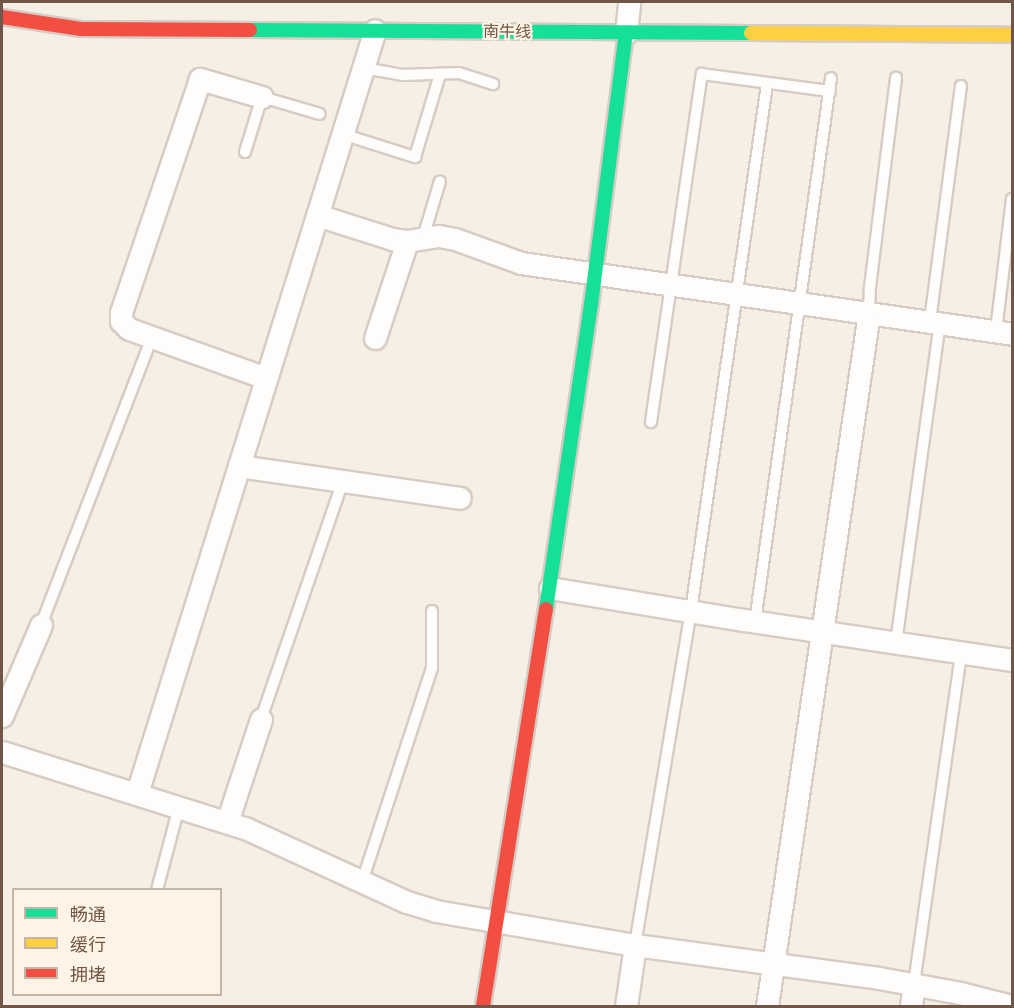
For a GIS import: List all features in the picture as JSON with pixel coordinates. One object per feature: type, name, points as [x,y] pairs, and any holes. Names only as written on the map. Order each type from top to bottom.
[{"type":"main road","name":"南牛线","points":[[2,17],[81,28],[1012,35]]},
{"type":"main road","points":[[483,1006],[550,588],[596,272],[626,33]]},
{"type":"street","points":[[626,33],[628,6]]},
{"type":"street","points":[[137,793],[375,30]]},
{"type":"street","points":[[262,97],[200,79],[121,312],[121,321],[129,329],[266,378]]},
{"type":"street","points":[[317,215],[392,239],[415,240],[439,236],[454,239],[521,263],[1004,332]]},
{"type":"street","points":[[375,338],[415,240]]},
{"type":"street","points":[[767,1006],[869,313]]},
{"type":"street","points":[[239,466],[460,498]]},
{"type":"street","points":[[550,588],[755,622],[1012,660]]},
{"type":"street","points":[[2,716],[41,625]]},
{"type":"street","points":[[227,822],[261,719]]},
{"type":"street","points":[[2,752],[227,822],[276,840],[407,902],[436,911],[634,945],[914,984],[1012,1006]]},
{"type":"street","points":[[626,1006],[634,945]]},
{"type":"street","points":[[911,1006],[914,984]]},
{"type":"lane","points":[[363,68],[402,75],[459,73],[493,84]]},
{"type":"lane","points":[[342,134],[415,157],[440,74]]},
{"type":"lane","points":[[651,422],[702,75],[830,91]]},
{"type":"lane","points":[[755,622],[831,78]]},
{"type":"lane","points":[[869,313],[870,287],[896,78]]},
{"type":"lane","points":[[634,945],[691,611],[767,84]]},
{"type":"lane","points":[[896,642],[961,86]]},
{"type":"lane","points":[[245,152],[262,97],[320,114]]},
{"type":"lane","points":[[415,240],[440,181]]},
{"type":"lane","points":[[1004,332],[1012,199]]},
{"type":"lane","points":[[41,625],[152,338]]},
{"type":"lane","points":[[261,719],[343,481]]},
{"type":"lane","points":[[362,882],[432,668],[432,611]]},
{"type":"lane","points":[[914,984],[961,652]]},
{"type":"lane","points":[[158,888],[179,807]]},
{"type":"traffic: fast","points":[[250,30],[751,33]]},
{"type":"traffic: fast","points":[[546,609],[591,305],[626,33]]},
{"type":"traffic: slow","points":[[751,33],[1012,35]]},
{"type":"traffic: jam","points":[[2,17],[81,29],[250,30]]},
{"type":"traffic: jam","points":[[483,1006],[546,609]]}]
